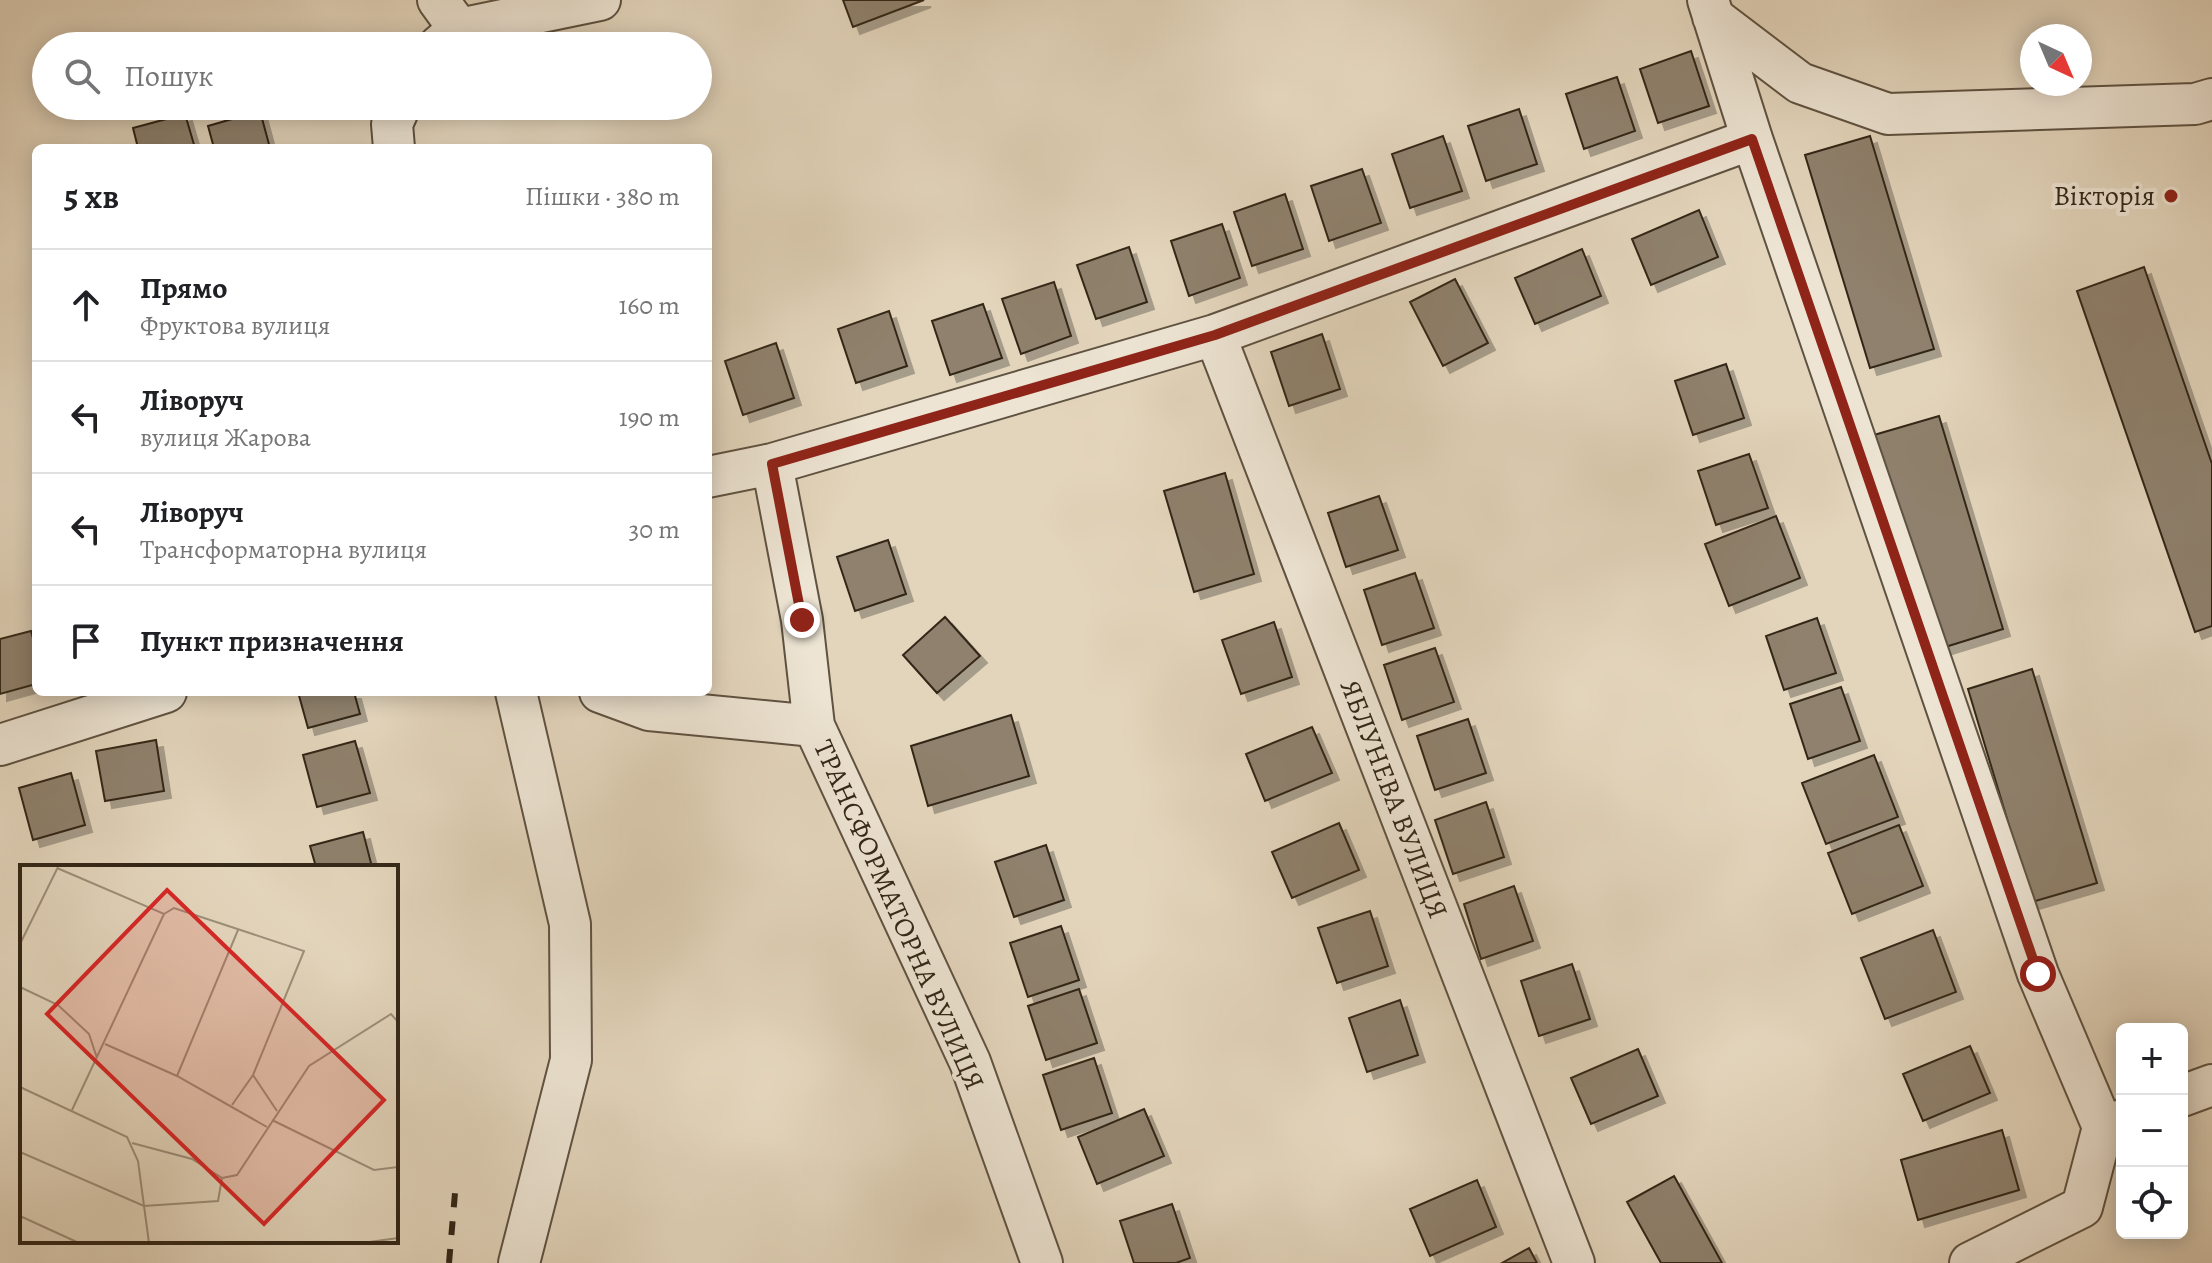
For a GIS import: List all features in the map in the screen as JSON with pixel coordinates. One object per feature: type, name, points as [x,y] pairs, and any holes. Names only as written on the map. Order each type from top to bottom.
[{"type":"street","points":[[445,25],[600,0]]},
{"type":"street","points":[[1711,8],[1800,83],[1888,114],[2195,104],[2212,99]]},
{"type":"street","points":[[1711,8],[1752,139],[2038,974],[2112,1123],[2082,1207],[1970,1263]]},
{"type":"street","points":[[394,120],[394,144]]},
{"type":"street","points":[[712,476],[772,464],[1215,335],[1752,139]]},
{"type":"street","name":"ЯБЛУНЕВА ВУЛИЦЯ","points":[[1215,335],[1574,1263]]},
{"type":"street","name":"ТРАНСФОРМАТОРНА ВУЛИЦЯ","points":[[772,464],[802,620],[814,726],[970,1062],[1042,1263]]},
{"type":"street","points":[[0,745],[153,696]]},
{"type":"street","points":[[517,696],[570,924],[571,1060],[519,1263]]},
{"type":"street","points":[[611,696],[649,710],[814,726]]},
{"type":"street","points":[[2185,1095],[2212,1085]]},
{"type":"building","points":[[843,0],[924,0],[853,27]]},
{"type":"building","points":[[1691,51],[1709,106],[1658,123],[1640,69]]},
{"type":"building","points":[[1617,77],[1635,131],[1584,149],[1566,94]]},
{"type":"building","points":[[1519,109],[1537,164],[1486,181],[1468,126]]},
{"type":"building","points":[[163,120],[187,120],[194,144],[137,144],[133,128]]},
{"type":"building","points":[[229,120],[262,120],[269,144],[213,144],[208,126]]},
{"type":"building","points":[[1443,136],[1462,191],[1410,208],[1392,154]]},
{"type":"building","points":[[1870,136],[1934,349],[1870,368],[1805,155]]},
{"type":"building","points":[[1362,169],[1381,223],[1329,241],[1311,186]]},
{"type":"building","points":[[1285,194],[1303,249],[1252,266],[1234,212]]},
{"type":"building","points":[[1699,210],[1718,257],[1651,285],[1632,239]]},
{"type":"building","points":[[1222,224],[1240,278],[1189,296],[1171,241]]},
{"type":"building","points":[[1129,247],[1147,302],[1096,319],[1077,265]]},
{"type":"building","points":[[1582,249],[1601,296],[1535,324],[1515,278]]},
{"type":"building","points":[[2144,267],[2212,464],[2212,626],[2195,632],[2077,291]]},
{"type":"building","points":[[1455,279],[1488,343],[1443,366],[1410,302]]},
{"type":"building","points":[[1054,282],[1071,336],[1021,354],[1002,299]]},
{"type":"building","points":[[983,304],[1002,358],[950,375],[932,321]]},
{"type":"building","points":[[889,311],[907,366],[856,383],[838,329]]},
{"type":"building","points":[[1322,334],[1340,389],[1289,406],[1271,352]]},
{"type":"building","points":[[776,343],[794,398],[743,415],[725,361]]},
{"type":"building","points":[[1726,364],[1744,418],[1693,435],[1675,381]]},
{"type":"building","points":[[1939,416],[2003,629],[1939,649],[1874,435]]},
{"type":"building","points":[[1749,454],[1768,508],[1716,525],[1698,471]]},
{"type":"building","points":[[1225,473],[1254,574],[1194,592],[1164,491]]},
{"type":"building","points":[[1379,496],[1398,550],[1346,567],[1328,513]]},
{"type":"building","points":[[1776,516],[1800,578],[1729,606],[1705,544]]},
{"type":"building","points":[[888,540],[906,594],[855,611],[837,557]]},
{"type":"building","points":[[1415,573],[1434,628],[1382,645],[1364,590]]},
{"type":"building","points":[[945,617],[980,656],[937,693],[903,655]]},
{"type":"building","points":[[1817,618],[1836,673],[1784,690],[1766,636]]},
{"type":"building","points":[[1274,622],[1292,677],[1241,694],[1222,640]]},
{"type":"building","points":[[31,631],[32,685],[0,694],[0,639]]},
{"type":"building","points":[[1435,648],[1454,702],[1402,720],[1384,665]]},
{"type":"building","points":[[2032,669],[2097,883],[2032,902],[1968,689]]},
{"type":"building","points":[[1841,687],[1860,741],[1808,759],[1790,704]]},
{"type":"building","points":[[299,696],[355,696],[360,714],[308,728]]},
{"type":"building","points":[[1011,715],[1029,776],[928,806],[911,746]]},
{"type":"building","points":[[1468,719],[1486,773],[1435,790],[1417,736]]},
{"type":"building","points":[[1312,727],[1332,773],[1265,801],[1246,754]]},
{"type":"building","points":[[156,740],[164,791],[105,801],[96,751]]},
{"type":"building","points":[[355,741],[370,793],[317,807],[303,755]]},
{"type":"building","points":[[1874,755],[1898,817],[1826,844],[1802,783]]},
{"type":"building","points":[[71,773],[85,825],[33,840],[19,788]]},
{"type":"building","points":[[1486,802],[1504,857],[1453,874],[1435,820]]},
{"type":"building","points":[[1339,823],[1359,870],[1292,898],[1272,852]]},
{"type":"building","points":[[1899,825],[1923,886],[1852,914],[1828,853]]},
{"type":"building","points":[[363,832],[371,865],[315,865],[310,846]]},
{"type":"building","points":[[1046,845],[1064,900],[1014,917],[995,862]]},
{"type":"building","points":[[1514,886],[1533,941],[1481,959],[1464,904]]},
{"type":"building","points":[[1370,911],[1388,966],[1337,983],[1318,928]]},
{"type":"building","points":[[1061,926],[1079,980],[1028,997],[1010,943]]},
{"type":"building","points":[[1933,930],[1956,992],[1885,1019],[1861,958]]},
{"type":"building","points":[[1572,964],[1590,1019],[1539,1036],[1521,981]]},
{"type":"building","points":[[1079,989],[1097,1043],[1046,1060],[1028,1006]]},
{"type":"building","points":[[1400,1000],[1418,1055],[1367,1072],[1349,1018]]},
{"type":"building","points":[[1970,1046],[1990,1093],[1923,1121],[1903,1074]]},
{"type":"building","points":[[1638,1049],[1658,1096],[1591,1124],[1571,1078]]},
{"type":"building","points":[[1094,1058],[1112,1113],[1061,1130],[1043,1075]]},
{"type":"building","points":[[1144,1109],[1164,1156],[1097,1184],[1078,1137]]},
{"type":"building","points":[[2002,1130],[2019,1190],[1918,1220],[1901,1160]]},
{"type":"building","points":[[1674,1176],[1722,1263],[1661,1263],[1627,1202]]},
{"type":"building","points":[[1477,1180],[1496,1227],[1430,1256],[1410,1209]]},
{"type":"building","points":[[1172,1204],[1190,1258],[1176,1263],[1134,1263],[1120,1221]]},
{"type":"building","points":[[1529,1248],[1537,1263],[1502,1263]]},
{"type":"railway","points":[[449,1263],[455,1193]]},
{"type":"place","name":"Вікторія","points":[[2171,196]]},
{"type":"route","points":[[802,620],[772,464],[1215,335],[1752,139],[2038,974]]}]
